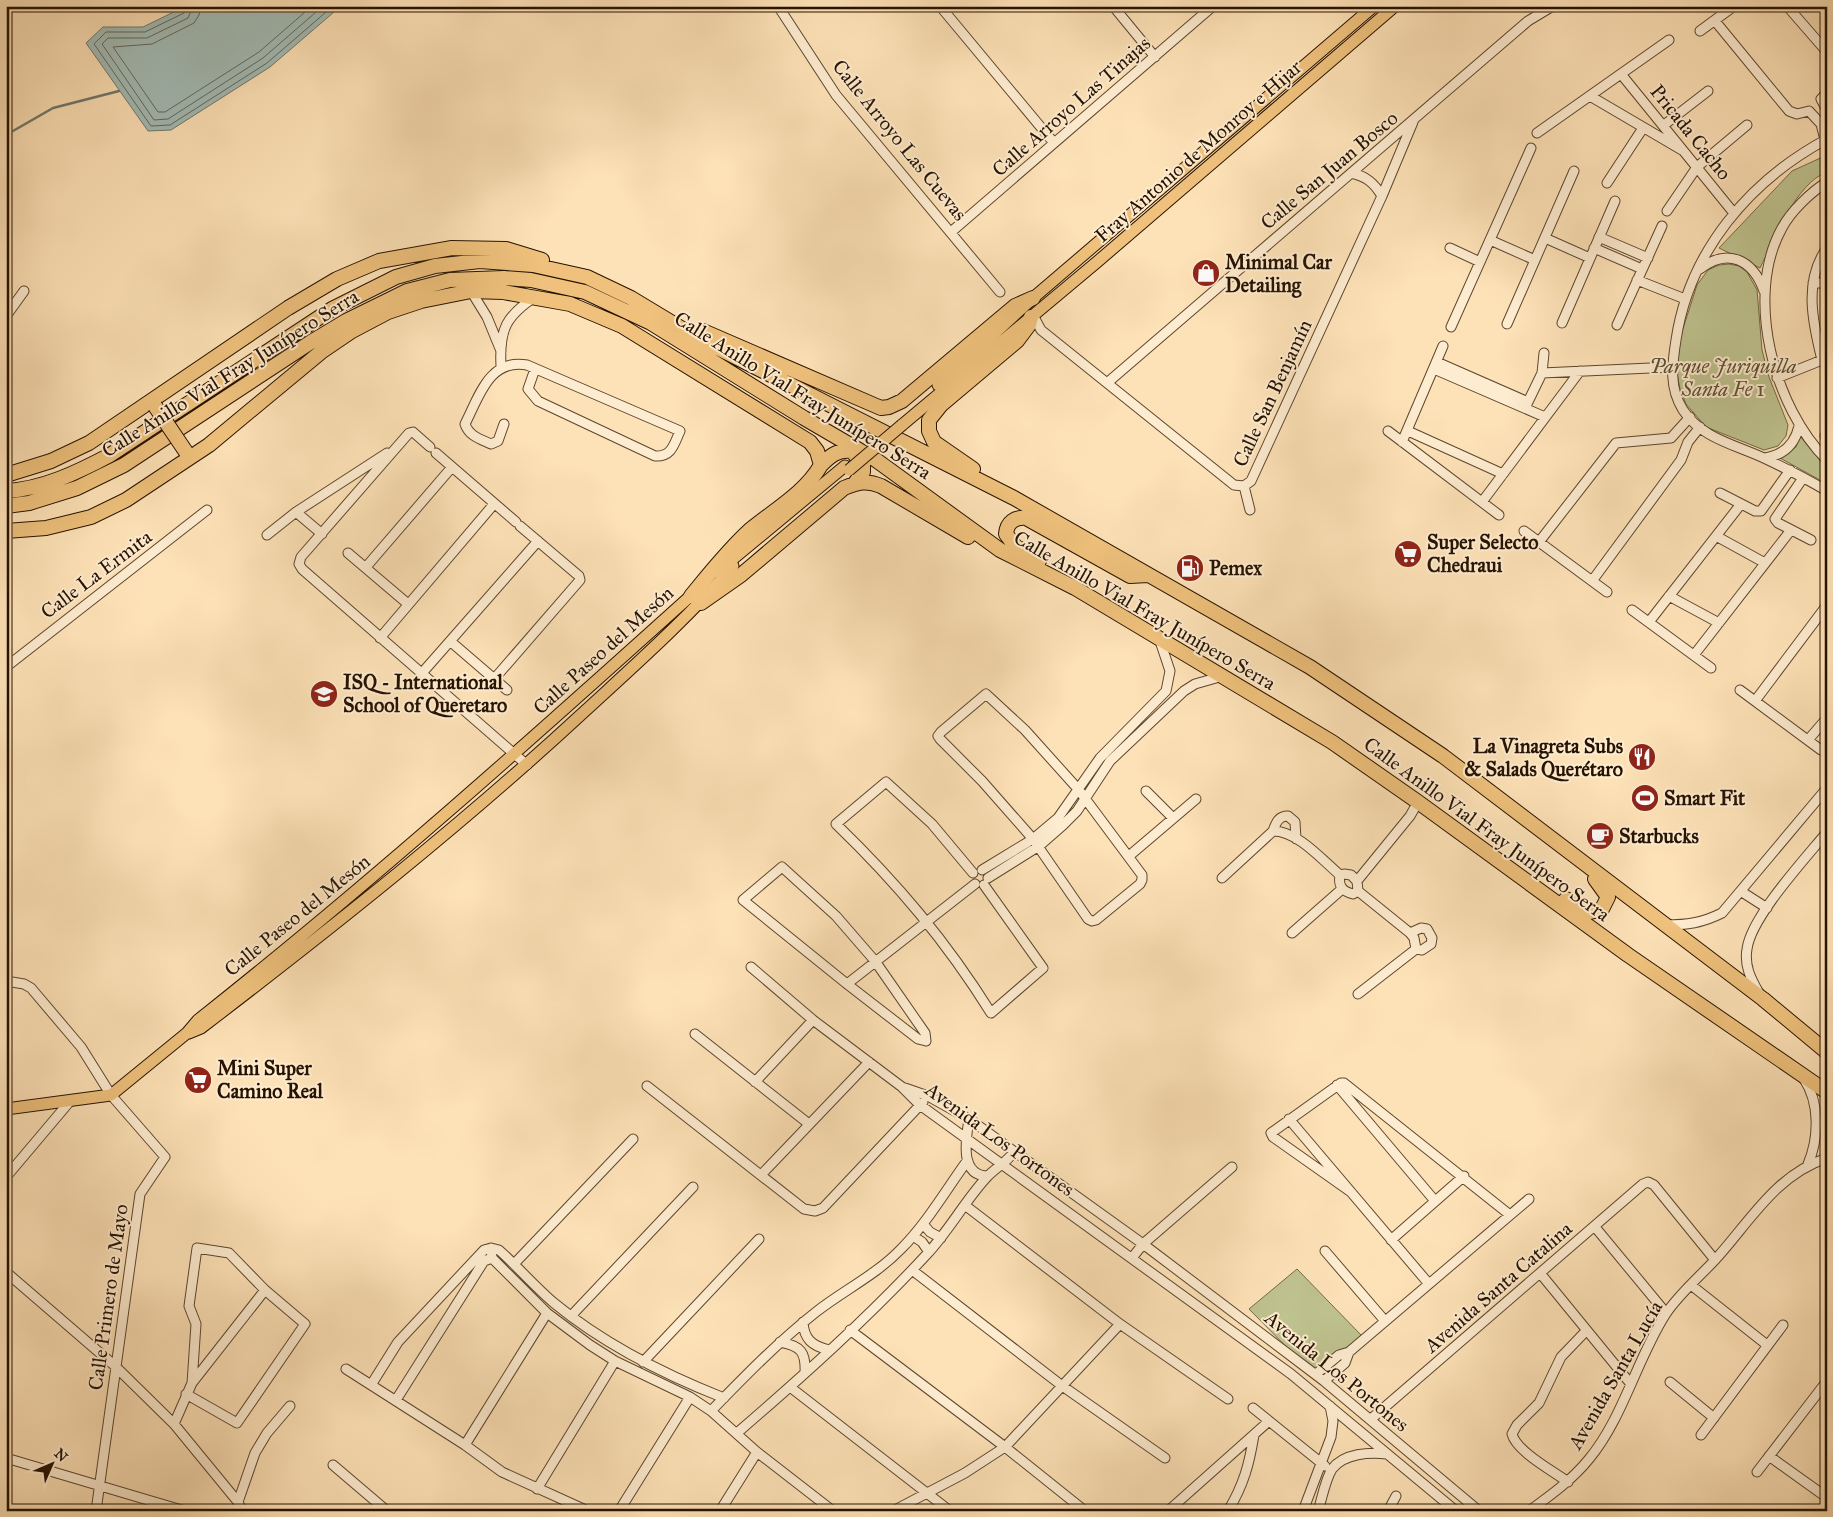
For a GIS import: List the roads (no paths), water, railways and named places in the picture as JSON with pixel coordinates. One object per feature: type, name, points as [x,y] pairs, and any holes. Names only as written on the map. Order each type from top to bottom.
[{"type":"highway","points":[[6,475],[29,469],[70,453],[89,443],[153,403],[288,308],[336,278],[379,261],[452,248],[506,249],[554,263],[587,277]]},
{"type":"highway","name":"Calle Anillo Vial Fray Junípero Serra","points":[[6,491],[46,483],[77,472],[110,455],[332,309],[396,277],[435,266],[480,261],[533,265],[587,277],[616,290],[694,336],[1014,498],[1310,667],[1443,756],[1528,823],[1824,1047]]},
{"type":"highway","name":"Calle Anillo Vial Fray Junípero Serra","points":[[6,506],[52,496],[97,480],[124,465],[311,342],[346,321],[407,291],[450,280],[476,278],[531,280],[565,286],[603,298],[650,323],[876,460],[1000,550],[1075,588],[1332,742],[1418,802],[1628,955],[1827,1092]]},
{"type":"highway","points":[[6,531],[46,528],[91,517],[126,500],[258,406],[320,352],[352,331],[388,312],[421,301],[471,292],[503,292],[536,296],[570,304],[622,326],[810,442],[818,450],[821,465]]},
{"type":"highway","points":[[649,309],[782,364],[881,408],[902,401],[1015,306],[1033,298]]},
{"type":"highway","points":[[1014,498],[941,449],[931,437],[928,425],[937,409],[1017,341],[1029,325],[1026,316]]},
{"type":"highway","points":[[710,380],[804,418]]},
{"type":"highway","points":[[153,403],[188,455]]},
{"type":"highway","points":[[696,600],[728,552],[750,531],[808,483],[821,465],[832,455],[843,450],[852,451],[863,465],[863,472],[855,483]]},
{"type":"highway","points":[[696,600],[741,575],[844,488],[855,483],[869,481],[881,486],[974,541],[1000,550]]},
{"type":"highway","points":[[1075,588],[1059,573],[1015,546],[1006,534],[1010,522],[1019,517],[1026,518],[1130,576],[1148,575]]},
{"type":"highway","points":[[1499,861],[1519,866],[1583,910],[1596,912],[1604,908],[1608,897],[1603,887],[1557,851],[1528,823]]},
{"type":"main road","name":"Fray Antonio de Monroy e Hijar","points":[[1026,316],[1033,298],[1374,6]]},
{"type":"main road","name":"Fray Antonio de Monroy e Hijar","points":[[1026,316],[1395,6]]},
{"type":"main road","points":[[1278,90],[1286,99]]},
{"type":"main road","name":"Calle Paseo del Mesón","points":[[112,1095],[187,1033],[198,1020],[423,854],[527,765],[696,600],[735,556],[847,468],[1026,316]]},
{"type":"main road","name":"Calle Paseo del Mesón","points":[[317,932],[515,754],[696,600]]},
{"type":"main road","points":[[6,1109],[112,1095]]},
{"type":"street","name":"Calle Arroyo Las Cuevas","points":[[778,6],[836,95],[1000,292]]},
{"type":"street","points":[[940,6],[1054,142]]},
{"type":"street","points":[[1113,6],[1155,57]]},
{"type":"street","name":"Calle Arroyo Las Tinajas","points":[[950,232],[1214,6]]},
{"type":"street","name":"Calle San Juan Bosco","points":[[1107,383],[1528,21],[1553,6]]},
{"type":"street","points":[[1700,31],[1734,6]]},
{"type":"street","points":[[1787,6],[1827,52]]},
{"type":"street","points":[[1714,20],[1790,111],[1796,114],[1812,112],[1824,121],[1826,140],[1774,173],[1733,212],[1696,272],[1684,300],[1672,367],[1674,389],[1683,410],[1712,436],[1765,458],[1827,491]]},
{"type":"street","points":[[1538,133],[1669,40]]},
{"type":"street","name":"Pricada Cacho","points":[[1621,74],[1733,212]]},
{"type":"street","points":[[1664,125],[1708,91]]},
{"type":"street","points":[[1824,95],[1822,102],[1827,110]]},
{"type":"street","points":[[1590,96],[1686,153]]},
{"type":"street","name":"Calle San Benjamín","points":[[1244,486],[1251,481],[1382,196],[1413,121]]},
{"type":"street","points":[[1667,211],[1697,167],[1747,125]]},
{"type":"street","points":[[1607,183],[1642,128]]},
{"type":"street","points":[[1451,328],[1531,148]]},
{"type":"street","points":[[1507,324],[1574,171]]},
{"type":"street","points":[[1351,173],[1361,175],[1371,181],[1382,196]]},
{"type":"street","points":[[1765,294],[1771,256],[1782,227],[1799,206],[1827,182]]},
{"type":"street","points":[[1562,323],[1615,201]]},
{"type":"street","points":[[1617,325],[1662,226]]},
{"type":"street","points":[[1599,237],[1648,258]]},
{"type":"street","points":[[1545,238],[1590,258]]},
{"type":"street","points":[[1490,240],[1535,260]]},
{"type":"street","points":[[1450,248],[1480,262]]},
{"type":"street","points":[[1594,248],[1642,269]]},
{"type":"street","points":[[1777,378],[1824,359],[1814,329],[1813,283],[1825,255]]},
{"type":"street","points":[[1696,272],[1709,262],[1722,258],[1735,258],[1749,266],[1760,277],[1765,294],[1768,330],[1777,378],[1799,426],[1827,460]]},
{"type":"street","points":[[1637,280],[1684,300]]},
{"type":"street","points":[[1813,283],[1827,282]]},
{"type":"street","points":[[6,316],[24,291]]},
{"type":"street","points":[[471,292],[488,317],[500,351],[501,366]]},
{"type":"street","points":[[500,351],[510,316],[515,310],[536,296]]},
{"type":"street","points":[[1026,316],[1234,485],[1244,486],[1250,510]]},
{"type":"street","points":[[1402,442],[1443,346]]},
{"type":"street","points":[[1527,405],[1542,373],[1544,353]]},
{"type":"street","points":[[504,424],[498,441],[491,444],[474,436],[467,430],[465,424],[490,376],[501,366],[516,363],[535,369],[680,431],[670,452],[664,456],[655,456],[538,401],[528,389],[535,369]]},
{"type":"street","points":[[1435,365],[1527,405],[1545,417]]},
{"type":"street","points":[[1542,373],[1672,367]]},
{"type":"street","points":[[1482,502],[1580,371]]},
{"type":"street","points":[[1539,542],[1616,443],[1666,439],[1675,435],[1690,417]]},
{"type":"street","points":[[1765,458],[1781,453],[1788,448],[1794,442],[1799,426]]},
{"type":"street","points":[[1592,582],[1681,460],[1687,446],[1700,427]]},
{"type":"street","points":[[1388,431],[1499,515]]},
{"type":"street","points":[[1408,431],[1502,474]]},
{"type":"street","points":[[495,678],[580,580],[579,576],[411,432],[301,557],[299,564],[302,570],[527,765]]},
{"type":"street","points":[[267,534],[296,512],[396,447]]},
{"type":"street","points":[[366,567],[452,468]]},
{"type":"street","points":[[1720,494],[1755,511],[1761,511],[1790,470]]},
{"type":"street","points":[[1803,478],[1776,516],[1778,523],[1811,540]]},
{"type":"street","points":[[380,638],[494,504]]},
{"type":"street","points":[[1649,622],[1741,504]]},
{"type":"street","name":"Calle La Ermita","points":[[6,667],[208,510]]},
{"type":"street","points":[[296,512],[322,534]]},
{"type":"street","points":[[1694,655],[1791,530]]},
{"type":"street","points":[[1524,531],[1607,592]]},
{"type":"street","points":[[1716,536],[1765,563]]},
{"type":"street","points":[[422,673],[538,541]]},
{"type":"street","points":[[348,553],[408,604]]},
{"type":"street","points":[[1669,596],[1719,623]]},
{"type":"street","points":[[1755,701],[1827,604]]},
{"type":"street","points":[[1632,610],[1711,668]]},
{"type":"street","points":[[980,878],[1039,846],[1077,811],[1110,761],[1166,691],[1170,681],[1169,665],[1159,638]]},
{"type":"street","points":[[450,641],[507,690]]},
{"type":"street","points":[[847,984],[1058,818],[1103,754],[1184,691],[1195,684],[1223,676]]},
{"type":"street","points":[[1170,681],[1184,691]]},
{"type":"street","points":[[1740,690],[1821,750]]},
{"type":"street","points":[[986,694],[1024,730],[1086,798],[1142,875],[1142,880],[1092,922],[1033,838],[982,781],[938,736],[986,694]]},
{"type":"street","points":[[1808,740],[1827,718]]},
{"type":"street","points":[[886,782],[932,824],[980,878],[1043,968],[992,1013],[961,965],[928,920],[882,868],[836,824],[886,782]]},
{"type":"street","points":[[1665,925],[1689,925],[1722,913],[1742,892],[1827,788]]},
{"type":"street","points":[[1146,791],[1173,818]]},
{"type":"street","points":[[1129,856],[1196,799]]},
{"type":"street","points":[[1416,949],[1414,938],[1410,933],[1358,891],[1357,876],[1410,816],[1418,802]]},
{"type":"street","points":[[1222,878],[1273,831],[1279,819],[1285,816],[1291,818],[1296,825],[1296,839]]},
{"type":"street","points":[[1273,831],[1285,832],[1296,839],[1340,875],[1357,876]]},
{"type":"street","points":[[1763,999],[1750,978],[1746,951],[1751,933],[1767,908],[1827,832]]},
{"type":"street","points":[[782,867],[836,916],[875,961],[925,1033],[926,1041],[918,1039],[847,984],[743,900],[782,867]]},
{"type":"street","points":[[1340,875],[1339,882],[1342,889],[1353,894],[1358,891]]},
{"type":"street","points":[[1292,933],[1342,889]]},
{"type":"street","points":[[1742,892],[1767,908]]},
{"type":"street","points":[[1358,994],[1416,949],[1422,950],[1431,944],[1430,932],[1420,928],[1410,933]]},
{"type":"street","points":[[751,967],[812,1020],[902,1087]]},
{"type":"street","name":"Calle Primero de Mayo","points":[[6,981],[24,984],[31,988],[81,1047],[112,1095],[165,1157],[140,1194],[96,1511]]},
{"type":"street","points":[[755,1082],[812,1020]]},
{"type":"street","points":[[695,1034],[809,1124]]},
{"type":"street","points":[[761,1175],[869,1062]]},
{"type":"street","points":[[1799,1072],[1810,1088],[1817,1131],[1815,1148],[1808,1164]]},
{"type":"street","points":[[1351,1192],[1273,1137],[1271,1133],[1337,1084],[1344,1083],[1464,1176],[1510,1215]]},
{"type":"street","points":[[1337,1084],[1435,1201]]},
{"type":"street","points":[[647,1086],[804,1209],[815,1211],[823,1208],[928,1096]]},
{"type":"street","name":"Avenida Los Portones","points":[[902,1087],[928,1096],[969,1120],[1143,1244],[1316,1374],[1479,1511]]},
{"type":"street","name":"Avenida Los Portones","points":[[902,1087],[920,1105],[1004,1164],[1291,1374],[1456,1511]]},
{"type":"street","points":[[6,1177],[70,1100]]},
{"type":"street","points":[[1288,1119],[1429,1284]]},
{"type":"street","points":[[969,1120],[966,1137],[969,1166],[977,1174],[988,1176]]},
{"type":"street","points":[[514,1264],[633,1140]]},
{"type":"street","points":[[738,1433],[790,1387],[912,1270],[941,1238],[988,1176],[1004,1164],[1014,1152]]},
{"type":"street","name":"Avenida Santa Lucía","points":[[1529,1511],[1568,1482],[1590,1458],[1606,1435],[1630,1382],[1666,1314],[1715,1260],[1761,1203],[1778,1186],[1808,1164],[1827,1158]]},
{"type":"street","points":[[711,1412],[780,1342],[803,1322],[859,1284],[890,1260],[923,1224],[967,1160]]},
{"type":"street","points":[[1132,1258],[1143,1244],[1232,1167]]},
{"type":"street","points":[[1391,1240],[1464,1176]]},
{"type":"street","name":"Avenida Santa Catalina","points":[[1372,1420],[1643,1184],[1648,1182],[1654,1185],[1715,1260]]},
{"type":"street","points":[[571,1316],[693,1187]]},
{"type":"street","points":[[1316,1374],[1339,1355],[1349,1352],[1529,1199]]},
{"type":"street","points":[[966,1206],[1120,1324],[1228,1399]]},
{"type":"street","points":[[923,1224],[930,1232],[941,1238]]},
{"type":"street","points":[[1595,1227],[1666,1314]]},
{"type":"street","points":[[913,1236],[922,1242],[929,1252]]},
{"type":"street","points":[[643,1362],[759,1239]]},
{"type":"street","points":[[186,1394],[237,1422],[305,1324],[265,1290],[229,1253],[197,1248],[189,1306],[196,1324],[192,1383]]},
{"type":"street","points":[[491,1248],[492,1258],[547,1313],[615,1361],[690,1397],[738,1433],[757,1452],[833,1511]]},
{"type":"street","points":[[371,1385],[398,1342],[484,1250],[491,1248],[499,1250],[553,1302],[596,1335],[643,1362],[724,1398]]},
{"type":"street","points":[[1325,1251],[1386,1321]]},
{"type":"street","points":[[396,1400],[484,1261],[492,1258]]},
{"type":"street","points":[[912,1270],[1061,1385],[1165,1458]]},
{"type":"street","points":[[6,1272],[116,1366],[174,1424],[238,1502],[242,1511]]},
{"type":"street","points":[[1540,1273],[1630,1382]]},
{"type":"street","points":[[1691,1285],[1767,1345]]},
{"type":"street","points":[[174,1424],[192,1383],[265,1290]]},
{"type":"street","points":[[464,1445],[547,1313]]},
{"type":"street","points":[[803,1322],[804,1333],[809,1342],[818,1348],[829,1350]]},
{"type":"street","points":[[893,1511],[966,1473],[1005,1447],[1120,1324]]},
{"type":"street","points":[[1701,1435],[1783,1325]]},
{"type":"street","points":[[850,1330],[1005,1447],[1085,1511]]},
{"type":"street","points":[[1568,1482],[1522,1449],[1514,1440],[1512,1434],[1517,1425],[1539,1402],[1561,1357],[1586,1330]]},
{"type":"street","points":[[590,1345],[596,1335]]},
{"type":"street","points":[[780,1342],[794,1344],[801,1351],[806,1360],[805,1372]]},
{"type":"street","points":[[1324,1381],[1345,1362],[1349,1352]]},
{"type":"street","points":[[537,1489],[615,1361]]},
{"type":"street","points":[[1291,1374],[1301,1363]]},
{"type":"street","points":[[346,1369],[396,1400],[502,1472],[588,1511]]},
{"type":"street","points":[[1670,1382],[1714,1418]]},
{"type":"street","points":[[1757,1472],[1826,1382]]},
{"type":"street","points":[[790,1387],[950,1511]]},
{"type":"street","points":[[619,1511],[690,1397]]},
{"type":"street","points":[[238,1502],[255,1453],[267,1433],[290,1406]]},
{"type":"street","points":[[1303,1511],[1332,1437],[1333,1421],[1330,1406]]},
{"type":"street","points":[[1253,1408],[1332,1470]]},
{"type":"street","points":[[1168,1511],[1269,1421]]},
{"type":"street","points":[[1228,1511],[1241,1489],[1248,1469],[1254,1435]]},
{"type":"street","points":[[720,1511],[757,1452]]},
{"type":"street","points":[[1318,1511],[1332,1470],[1340,1463],[1363,1454],[1388,1454]]},
{"type":"street","points":[[1769,1456],[1822,1494]]},
{"type":"street","points":[[6,1458],[185,1511]]},
{"type":"street","points":[[333,1465],[387,1511]]},
{"type":"street","points":[[1388,1511],[1396,1496]]},
{"type":"water","points":[[186,6],[341,6],[270,67],[171,130],[148,131],[86,43],[103,27],[143,27]]},
{"type":"waterway","points":[[6,135],[53,108],[119,91]]},
{"type":"place","name":"Minimal Car Detailing","points":[[1206,273]]},
{"type":"place","name":"Super Selecto Chedraui","points":[[1408,554]]},
{"type":"place","name":"Pemex","points":[[1190,568]]},
{"type":"place","name":"ISQ - International School of Queretaro","points":[[324,694]]},
{"type":"place","name":"La Vinagreta Subs & Salads Querétaro","points":[[1642,757]]},
{"type":"place","name":"Smart Fit","points":[[1645,798]]},
{"type":"place","name":"Starbucks","points":[[1600,836]]},
{"type":"place","name":"Mini Super Camino Real","points":[[198,1080]]},
{"type":"park label","name":"Parque Juriquilla Santa Fe 1","points":[[1723,378]]}]
